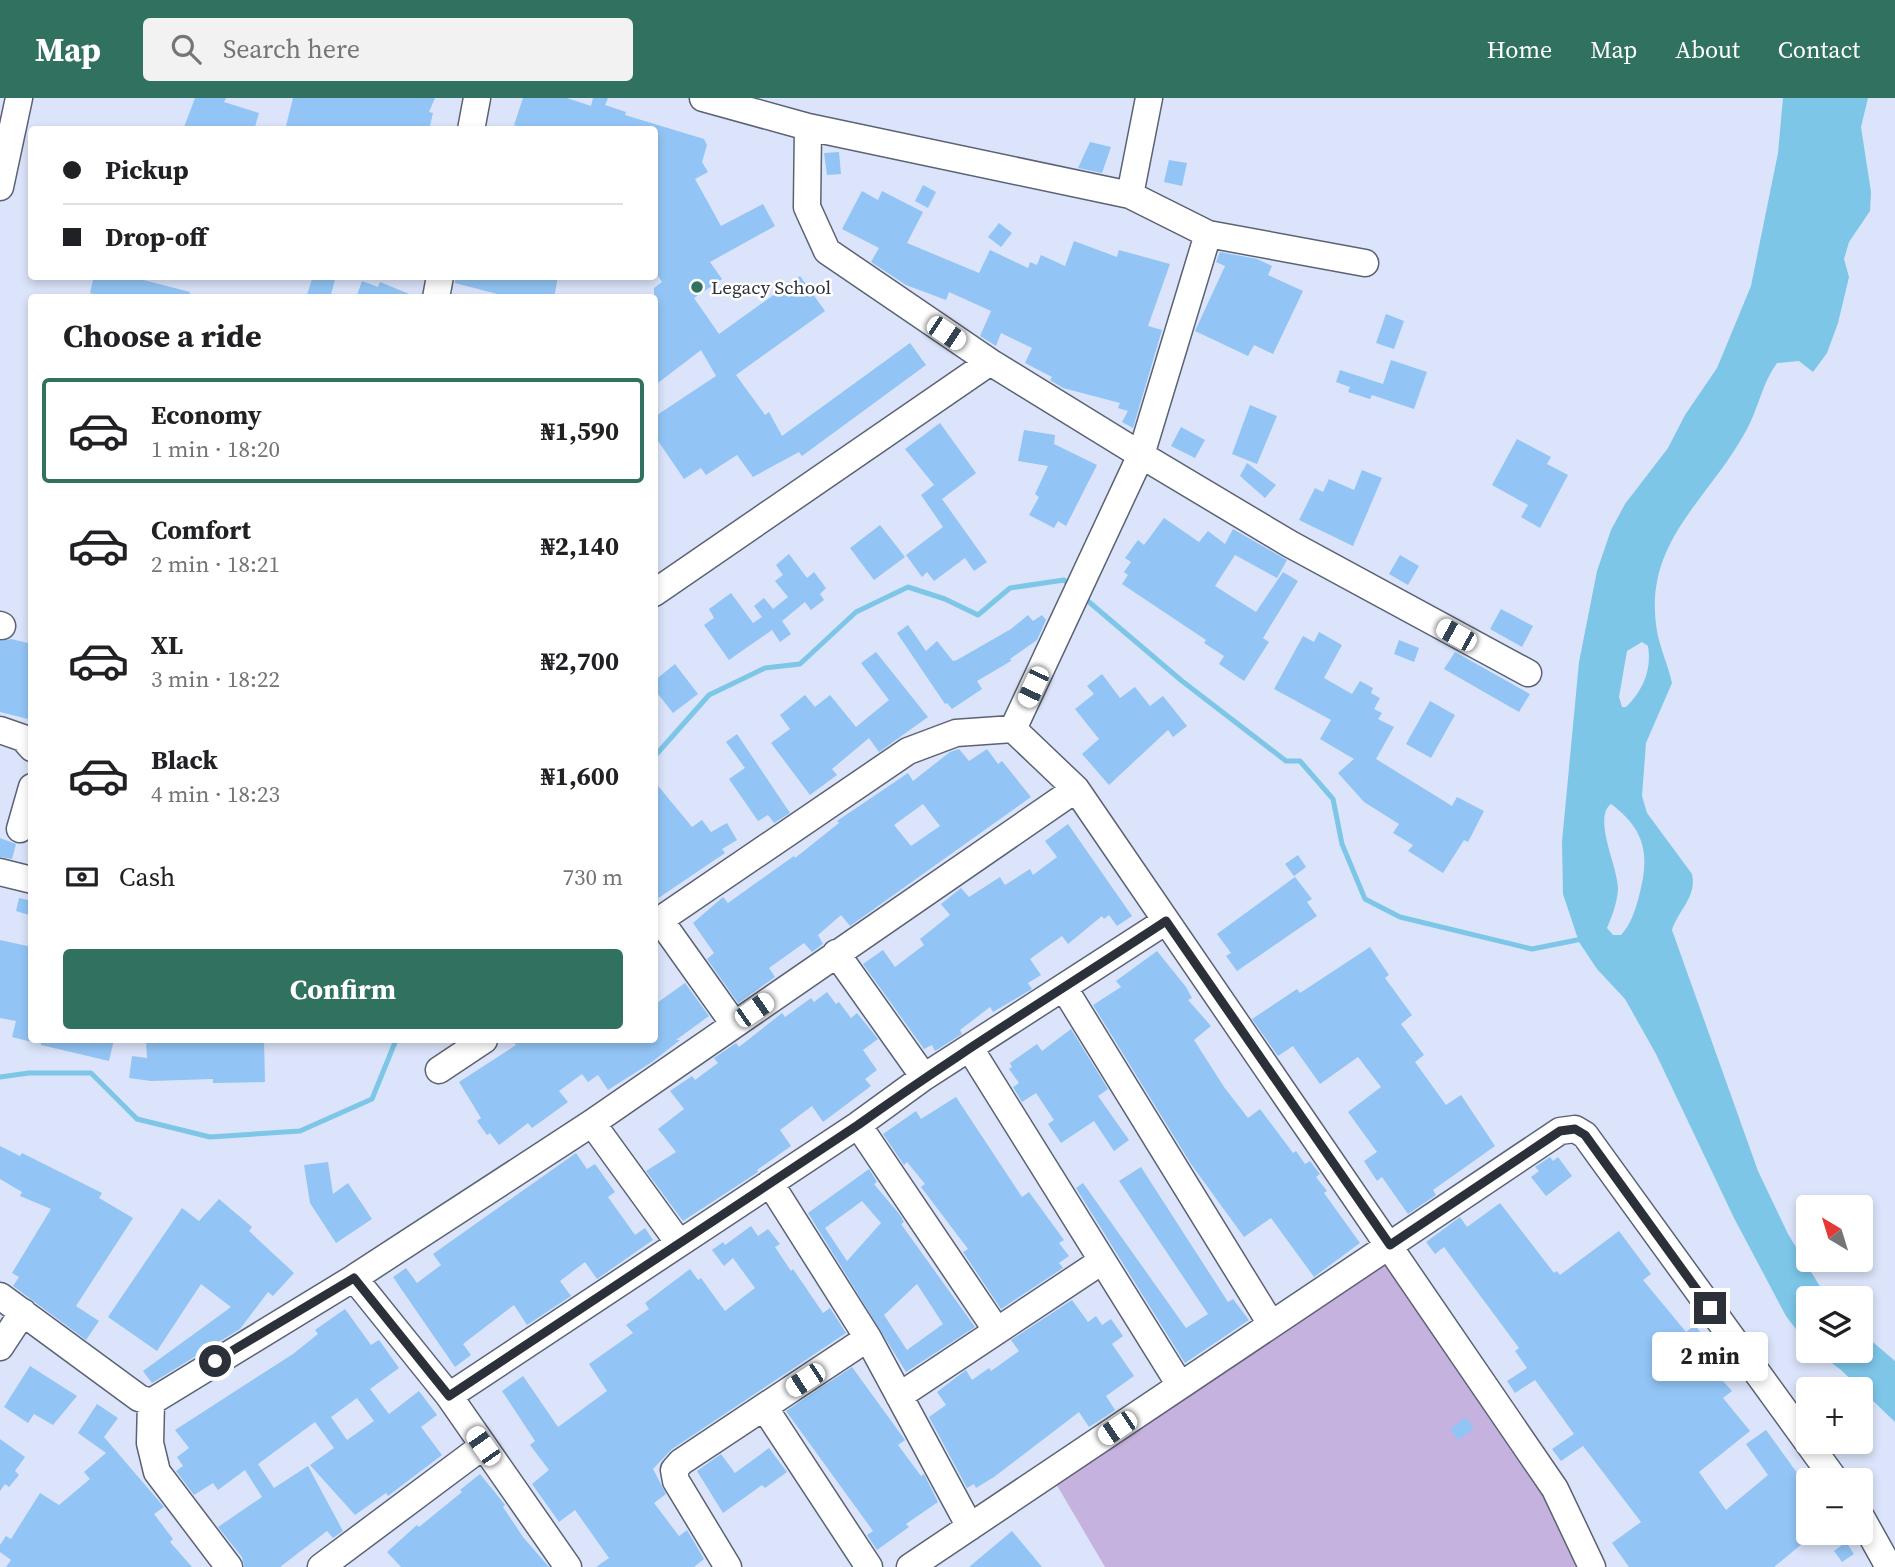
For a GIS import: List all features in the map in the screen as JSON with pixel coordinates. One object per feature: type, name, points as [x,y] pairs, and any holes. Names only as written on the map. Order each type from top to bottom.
[{"type":"street","points":[[0,187],[19,98]]},
{"type":"street","points":[[472,126],[477,98]]},
{"type":"street","points":[[703,98],[808,127],[1130,195],[1208,234],[1365,263]]},
{"type":"street","points":[[1130,195],[1149,98]]},
{"type":"street","points":[[808,127],[807,207],[827,251],[990,362],[1141,455],[1290,544],[1528,674]]},
{"type":"street","points":[[1013,729],[1141,455],[1208,234]]},
{"type":"street","points":[[658,590],[990,362]]},
{"type":"street","points":[[658,921],[908,751],[956,733],[1013,729],[1076,789],[1555,1489],[1592,1567]]},
{"type":"street","points":[[0,730],[23,738],[28,744]]},
{"type":"street","points":[[0,1296],[139,1398],[151,1402],[354,1278],[592,1123],[1076,789]]},
{"type":"street","points":[[20,829],[28,801]]},
{"type":"street","points":[[0,872],[28,879]]},
{"type":"street","points":[[449,1396],[858,1125],[924,1077],[971,1050],[1166,921]]},
{"type":"street","points":[[658,923],[734,1024]]},
{"type":"street","points":[[836,953],[924,1077]]},
{"type":"street","points":[[1064,988],[1271,1324]]},
{"type":"street","points":[[439,1070],[480,1043]]},
{"type":"street","points":[[971,1050],[1180,1385]]},
{"type":"street","points":[[592,1123],[679,1243]]},
{"type":"street","points":[[858,1125],[997,1331]]},
{"type":"street","points":[[910,1567],[1560,1131],[1575,1129],[1585,1135],[1826,1468]]},
{"type":"street","points":[[770,1183],[868,1338],[970,1527]]},
{"type":"street","points":[[899,1396],[1102,1261]]},
{"type":"street","points":[[354,1278],[449,1396],[567,1566]]},
{"type":"street","points":[[0,1347],[23,1312]]},
{"type":"street","points":[[728,1567],[677,1481],[674,1470],[681,1462],[868,1338]]},
{"type":"street","points":[[151,1402],[150,1443],[157,1472],[229,1567]]},
{"type":"street","points":[[764,1407],[869,1567]]},
{"type":"street","points":[[321,1567],[483,1446]]},
{"type":"street","points":[[1873,1538],[1889,1567]]},
{"type":"shaded area","points":[[1385,1263],[1559,1518],[1576,1567],[1105,1567],[1055,1482]]},
{"type":"water","points":[[1783,98],[1868,98],[1861,127],[1871,192],[1870,211],[1849,242],[1844,259],[1849,277],[1838,323],[1827,353],[1813,372],[1799,361],[1777,363],[1746,431],[1682,524],[1659,572],[1655,600],[1657,631],[1672,683],[1646,743],[1642,796],[1647,813],[1692,874],[1690,896],[1672,930],[1758,1171],[1796,1247],[1796,1272],[1811,1272],[1820,1286],[1796,1286],[1796,1329],[1786,1316],[1734,1218],[1656,1054],[1625,999],[1597,969],[1579,942],[1563,894],[1562,842],[1579,662],[1597,571],[1611,530],[1625,504],[1668,448],[1685,415],[1717,368],[1751,286],[1778,153]],"holes":[[[1642,642],[1648,646],[1649,663],[1645,679],[1637,694],[1626,707],[1622,707],[1619,697],[1627,651]],[[1611,804],[1623,814],[1638,834],[1644,868],[1630,922],[1621,935],[1613,935],[1607,928],[1618,890],[1604,821]]]},
{"type":"water","points":[[1873,1342],[1895,1361],[1895,1422],[1873,1401],[1873,1377],[1848,1377],[1832,1363],[1873,1363]]},
{"type":"building","points":[[195,98],[226,98],[224,102],[259,113],[255,126],[184,126]]},
{"type":"building","points":[[293,98],[435,98],[429,112],[433,113],[430,126],[286,126]]},
{"type":"building","points":[[523,98],[567,98],[591,106],[593,98],[608,98],[605,105],[626,112],[625,115],[704,139],[707,145],[702,162],[708,172],[695,179],[721,226],[763,204],[775,226],[710,262],[722,279],[694,298],[719,334],[800,276],[825,311],[736,375],[765,415],[769,412],[782,436],[910,343],[926,365],[802,456],[799,452],[753,477],[737,455],[706,475],[701,468],[684,479],[658,441],[658,414],[716,376],[701,350],[658,383],[658,294],[654,294],[654,288],[662,282],[658,276],[658,126],[514,125]]},
{"type":"building","points":[[1090,142],[1111,147],[1102,173],[1078,168]]},
{"type":"building","points":[[839,152],[841,174],[827,175],[824,153]]},
{"type":"building","points":[[1169,160],[1187,163],[1182,186],[1164,182]]},
{"type":"building","points":[[923,185],[936,192],[928,208],[915,201]]},
{"type":"building","points":[[862,191],[878,200],[882,191],[923,212],[907,243],[979,273],[990,250],[1028,268],[1030,262],[1037,265],[1041,255],[1065,266],[1074,241],[1117,257],[1119,250],[1170,264],[1148,326],[1162,330],[1133,428],[1122,422],[1128,411],[1118,408],[1120,403],[1063,388],[1050,380],[1052,377],[1025,363],[1032,348],[1001,333],[996,346],[980,336],[991,311],[949,292],[946,300],[906,285],[871,262],[879,248],[842,229]]},
{"type":"building","points":[[999,223],[1012,233],[1001,247],[988,237]]},
{"type":"building","points":[[1220,252],[1257,259],[1272,266],[1268,275],[1303,291],[1273,354],[1254,345],[1248,356],[1195,331],[1225,266],[1216,262]]},
{"type":"building","points":[[93,280],[144,280],[190,292],[190,294],[90,293]]},
{"type":"building","points":[[312,280],[335,280],[331,294],[307,294]]},
{"type":"building","points":[[455,280],[557,280],[555,294],[497,294],[455,283]]},
{"type":"building","points":[[362,281],[378,287],[380,282],[409,294],[357,294]]},
{"type":"building","points":[[1386,314],[1404,321],[1394,349],[1376,343]]},
{"type":"building","points":[[1391,360],[1427,372],[1414,409],[1372,395],[1370,399],[1348,392],[1350,387],[1336,382],[1340,370],[1383,384]]},
{"type":"building","points":[[1250,405],[1277,416],[1257,464],[1232,454]]},
{"type":"building","points":[[940,423],[976,473],[942,499],[987,562],[974,571],[965,558],[934,581],[927,572],[922,577],[906,555],[943,527],[921,495],[934,485],[905,449]]},
{"type":"building","points":[[1181,427],[1205,440],[1195,458],[1171,446]]},
{"type":"building","points":[[1024,430],[1055,435],[1054,444],[1097,465],[1066,526],[1058,521],[1054,528],[1029,515],[1039,497],[1035,494],[1048,466],[1018,461]]},
{"type":"building","points":[[1517,439],[1551,457],[1547,464],[1568,475],[1540,528],[1521,517],[1528,505],[1492,485]]},
{"type":"building","points":[[1247,463],[1276,485],[1265,498],[1240,476]]},
{"type":"building","points":[[1362,470],[1382,478],[1353,546],[1299,520],[1315,488],[1323,492],[1329,479],[1354,490]]},
{"type":"building","points":[[1164,518],[1199,542],[1208,531],[1225,544],[1233,529],[1287,560],[1277,578],[1235,555],[1215,586],[1256,612],[1283,572],[1298,581],[1263,638],[1269,642],[1244,681],[1219,664],[1224,656],[1204,643],[1206,640],[1122,584],[1128,575],[1124,572],[1131,562],[1125,558],[1138,540],[1144,545]]},
{"type":"building","points":[[880,525],[905,557],[874,580],[850,548]]},
{"type":"building","points":[[789,554],[807,578],[814,572],[826,588],[820,594],[824,600],[811,610],[805,602],[782,621],[791,634],[780,642],[772,630],[729,660],[704,625],[714,618],[709,609],[731,593],[753,623],[762,617],[754,606],[764,598],[773,609],[788,597],[775,581],[783,575],[776,565]]},
{"type":"building","points":[[1400,555],[1419,566],[1408,585],[1389,574]]},
{"type":"building","points":[[1501,609],[1533,626],[1522,647],[1490,629]]},
{"type":"building","points":[[1028,615],[1033,621],[1042,615],[1046,620],[1037,640],[1010,659],[1011,661],[977,681],[982,689],[952,709],[945,704],[897,633],[908,625],[926,651],[937,641],[953,661],[1011,629]]},
{"type":"building","points":[[1319,632],[1342,645],[1324,678],[1352,694],[1360,681],[1373,688],[1371,693],[1380,698],[1374,709],[1382,713],[1378,719],[1394,727],[1376,759],[1452,806],[1457,797],[1484,811],[1468,842],[1464,840],[1443,873],[1408,851],[1413,845],[1393,833],[1399,824],[1364,802],[1338,773],[1354,759],[1320,739],[1331,720],[1274,689],[1303,636],[1314,642]]},
{"type":"building","points":[[11,639],[28,643],[28,719],[0,712],[0,641]]},
{"type":"building","points":[[1399,640],[1419,648],[1414,662],[1394,654]]},
{"type":"building","points":[[876,652],[928,717],[879,752],[869,738],[832,769],[837,775],[810,795],[771,743],[790,729],[780,715],[805,695],[815,707],[830,695],[856,727],[889,700],[861,663]]},
{"type":"building","points":[[1455,652],[1530,694],[1519,712],[1444,669]]},
{"type":"building","points":[[675,664],[698,694],[673,713],[658,694],[658,678]]},
{"type":"building","points":[[1102,674],[1120,698],[1135,687],[1150,706],[1163,696],[1187,726],[1173,737],[1168,730],[1109,785],[1082,754],[1099,739],[1075,709],[1094,694],[1087,686]]},
{"type":"building","points":[[1430,701],[1455,715],[1431,758],[1406,744]]},
{"type":"building","points":[[737,734],[790,813],[774,823],[768,815],[758,821],[729,779],[745,768],[726,742]]},
{"type":"building","points":[[959,749],[969,761],[987,749],[998,764],[1002,761],[1031,797],[850,926],[841,915],[818,935],[823,944],[812,952],[804,943],[769,968],[775,977],[738,1003],[707,959],[714,953],[693,923],[723,897],[728,903],[794,856],[795,858],[839,823],[837,821],[908,773],[913,781],[950,752]],"holes":[[[923,804],[940,826],[911,846],[894,825]]]},
{"type":"building","points":[[658,786],[692,827],[702,820],[711,832],[727,823],[737,840],[722,849],[725,853],[658,898]]},
{"type":"building","points":[[1068,824],[1132,916],[1117,926],[1109,915],[1104,919],[1102,916],[1068,944],[1062,936],[1030,959],[1041,975],[1028,983],[1032,989],[993,1012],[990,1007],[960,1030],[962,1034],[935,1051],[932,1045],[924,1049],[863,964],[883,950],[895,967],[924,945],[920,939],[950,915],[941,904],[961,888],[969,897],[1000,877],[1005,885],[1030,869],[1033,875],[1057,857],[1045,841]]},
{"type":"building","points":[[0,838],[16,844],[12,859],[0,857]]},
{"type":"building","points":[[1298,855],[1306,867],[1294,876],[1285,864]]},
{"type":"building","points":[[1295,877],[1312,899],[1307,902],[1317,916],[1237,971],[1226,956],[1231,953],[1217,934]]},
{"type":"building","points":[[19,898],[28,900],[28,915],[16,911]]},
{"type":"building","points":[[0,940],[28,946],[28,1041],[12,1037],[16,1021],[0,1018]]},
{"type":"building","points":[[1370,947],[1389,975],[1385,978],[1412,1015],[1401,1024],[1424,1055],[1415,1062],[1446,1105],[1461,1095],[1495,1146],[1433,1190],[1436,1195],[1408,1214],[1382,1177],[1377,1181],[1364,1161],[1377,1152],[1348,1112],[1381,1087],[1358,1057],[1320,1084],[1293,1046],[1278,1056],[1252,1019],[1297,989],[1300,993]]},
{"type":"building","points":[[1157,951],[1186,987],[1192,998],[1188,1000],[1211,1026],[1194,1040],[1224,1087],[1248,1118],[1260,1109],[1293,1153],[1296,1151],[1305,1164],[1310,1161],[1320,1174],[1316,1177],[1327,1191],[1324,1193],[1360,1243],[1314,1277],[1271,1218],[1244,1237],[1191,1164],[1093,1005],[1121,987],[1116,981]]},
{"type":"building","points":[[685,983],[709,1016],[652,1062],[608,1090],[598,1075],[588,1082],[582,1074],[559,1091],[568,1102],[532,1128],[528,1123],[499,1145],[490,1133],[487,1135],[477,1121],[481,1118],[459,1082],[516,1045],[514,1043],[658,1043],[658,1002]]},
{"type":"building","points":[[827,992],[851,1018],[857,1013],[878,1039],[863,1050],[877,1070],[865,1079],[871,1086],[823,1122],[812,1106],[780,1130],[791,1146],[757,1170],[758,1172],[683,1221],[646,1171],[676,1152],[658,1129],[684,1109],[670,1091],[692,1076],[695,1080],[718,1063],[714,1058],[736,1043],[739,1047],[782,1013],[785,1017],[811,998],[814,1002]]},
{"type":"building","points":[[1071,1029],[1108,1089],[1098,1096],[1129,1140],[1114,1151],[1094,1121],[1061,1143],[1048,1124],[1054,1120],[1036,1093],[1022,1102],[1013,1087],[1019,1083],[1009,1069],[1012,1067],[1010,1063],[1037,1044],[1042,1051]]},
{"type":"building","points":[[41,1043],[113,1043],[109,1061]]},
{"type":"building","points":[[146,1043],[264,1043],[265,1082],[213,1083],[213,1079],[151,1081],[129,1078],[132,1056],[147,1058]]},
{"type":"building","points":[[956,1097],[1022,1197],[1029,1192],[1064,1240],[1059,1243],[1069,1256],[1059,1263],[1063,1268],[1001,1309],[963,1252],[968,1249],[921,1187],[925,1184],[907,1162],[904,1165],[883,1134],[916,1111],[921,1119]]},
{"type":"building","points":[[0,1146],[20,1156],[22,1153],[102,1193],[99,1198],[133,1218],[76,1306],[99,1321],[86,1340],[13,1286],[19,1277],[12,1273],[51,1209],[20,1196],[22,1192],[0,1179]]},
{"type":"building","points":[[576,1153],[587,1169],[595,1164],[615,1192],[608,1197],[635,1235],[645,1228],[653,1240],[597,1279],[585,1262],[560,1281],[571,1296],[527,1325],[514,1305],[463,1344],[471,1355],[455,1367],[393,1277],[406,1268],[417,1283],[441,1265],[433,1254]]},
{"type":"building","points":[[1550,1157],[1553,1161],[1558,1157],[1572,1176],[1546,1196],[1531,1177],[1539,1171],[1535,1167]]},
{"type":"building","points":[[328,1162],[333,1194],[348,1183],[372,1219],[336,1243],[310,1203],[304,1165]]},
{"type":"building","points":[[1141,1167],[1228,1302],[1233,1299],[1249,1320],[1185,1363],[1076,1188],[1083,1183],[1186,1328],[1208,1314],[1119,1181]]},
{"type":"building","points":[[869,1169],[877,1182],[874,1184],[900,1215],[904,1222],[901,1224],[975,1327],[906,1372],[808,1213]],"holes":[[[862,1201],[881,1223],[847,1261],[825,1228]],[[917,1284],[943,1324],[907,1350],[884,1315]]]},
{"type":"building","points":[[219,1199],[252,1227],[249,1231],[294,1273],[273,1296],[268,1292],[240,1329],[152,1383],[143,1371],[231,1307],[201,1284],[157,1351],[108,1317],[182,1208],[199,1221]]},
{"type":"building","points":[[1500,1203],[1554,1273],[1557,1271],[1560,1275],[1619,1231],[1651,1274],[1643,1280],[1686,1332],[1695,1325],[1732,1374],[1723,1381],[1732,1391],[1723,1398],[1750,1431],[1699,1472],[1726,1510],[1768,1475],[1746,1444],[1766,1430],[1796,1471],[1796,1545],[1801,1545],[1774,1567],[1629,1567],[1612,1543],[1641,1522],[1583,1446],[1561,1461],[1552,1449],[1574,1434],[1535,1380],[1515,1393],[1507,1381],[1527,1368],[1515,1351],[1519,1348],[1444,1247],[1435,1254],[1426,1242],[1460,1217],[1467,1227]]},
{"type":"building","points":[[751,1226],[758,1236],[768,1229],[780,1244],[775,1247],[791,1271],[793,1269],[823,1313],[830,1308],[846,1333],[672,1449],[653,1469],[666,1494],[654,1503],[679,1536],[687,1530],[704,1559],[694,1567],[596,1567],[609,1558],[575,1510],[559,1522],[532,1484],[549,1470],[530,1445],[535,1441],[502,1391],[523,1376],[558,1427],[607,1391],[589,1364],[633,1333],[626,1325],[649,1309],[645,1303],[690,1269],[698,1280],[701,1278],[725,1311],[755,1288],[733,1258],[724,1266],[712,1250],[723,1242],[725,1245]]},
{"type":"building","points":[[1072,1300],[1088,1322],[1096,1316],[1102,1325],[1111,1319],[1123,1336],[1112,1344],[1134,1376],[1106,1396],[1115,1410],[1089,1427],[1079,1412],[994,1477],[976,1488],[974,1484],[967,1488],[929,1417],[946,1405],[937,1392],[966,1370],[972,1380],[989,1368],[991,1371],[1019,1351],[1011,1340]]},
{"type":"building","points":[[345,1309],[371,1345],[379,1340],[399,1368],[370,1389],[389,1414],[419,1391],[437,1415],[421,1427],[442,1455],[388,1496],[386,1493],[355,1515],[310,1465],[334,1448],[315,1422],[258,1464],[274,1488],[308,1466],[343,1531],[333,1538],[327,1531],[280,1567],[244,1567],[242,1557],[218,1527],[262,1497],[245,1470],[218,1490],[213,1483],[194,1495],[176,1471],[183,1466],[177,1457],[189,1448],[175,1430],[293,1354],[318,1334],[315,1330]],"holes":[[[357,1398],[374,1421],[347,1440],[331,1417]]]},
{"type":"building","points":[[30,1366],[77,1396],[53,1425],[34,1414],[28,1423],[4,1407]]},
{"type":"building","points":[[852,1367],[905,1440],[898,1445],[921,1476],[924,1474],[938,1502],[906,1524],[909,1527],[877,1550],[867,1535],[873,1531],[786,1411]]},
{"type":"building","points":[[97,1404],[118,1418],[104,1437],[164,1507],[154,1514],[173,1539],[170,1542],[192,1567],[6,1567],[11,1560],[0,1552],[0,1545],[6,1536],[11,1539],[40,1493],[59,1505],[90,1479],[84,1472],[106,1453],[78,1433]]},
{"type":"building","points":[[1466,1417],[1474,1429],[1458,1440],[1450,1429]]},
{"type":"building","points":[[0,1439],[25,1457],[15,1471],[19,1475],[9,1487],[5,1484],[0,1491]]},
{"type":"building","points":[[769,1448],[787,1472],[765,1488],[762,1485],[723,1513],[697,1471],[721,1454],[735,1473]]},
{"type":"building","points":[[480,1474],[505,1505],[503,1507],[523,1537],[549,1567],[401,1567],[387,1552],[417,1525],[419,1527],[462,1492],[460,1490]]},
{"type":"building","points":[[1012,1531],[1042,1567],[969,1567]]},
{"type":"building","points":[[1842,1545],[1848,1545],[1854,1554],[1842,1562],[1834,1551]]},
{"type":"waterway","points":[[658,752],[709,695],[765,668],[800,664],[856,612],[908,587],[945,599],[978,615],[1010,588],[1064,580],[1072,587]]},
{"type":"waterway","points":[[1082,596],[1182,681],[1286,761],[1300,761],[1333,799],[1342,844],[1365,899],[1400,917],[1532,949],[1582,939]]},
{"type":"waterway","points":[[0,1077],[29,1073],[91,1073],[137,1119],[210,1137],[300,1131],[372,1099],[395,1043]]},
{"type":"place","name":"Legacy School","points":[[697,287]]},
{"type":"route","points":[[215,1361],[354,1278],[449,1396],[858,1125],[924,1077],[971,1050],[1166,921],[1390,1245],[1560,1131],[1575,1129],[1585,1135],[1710,1308]]}]
